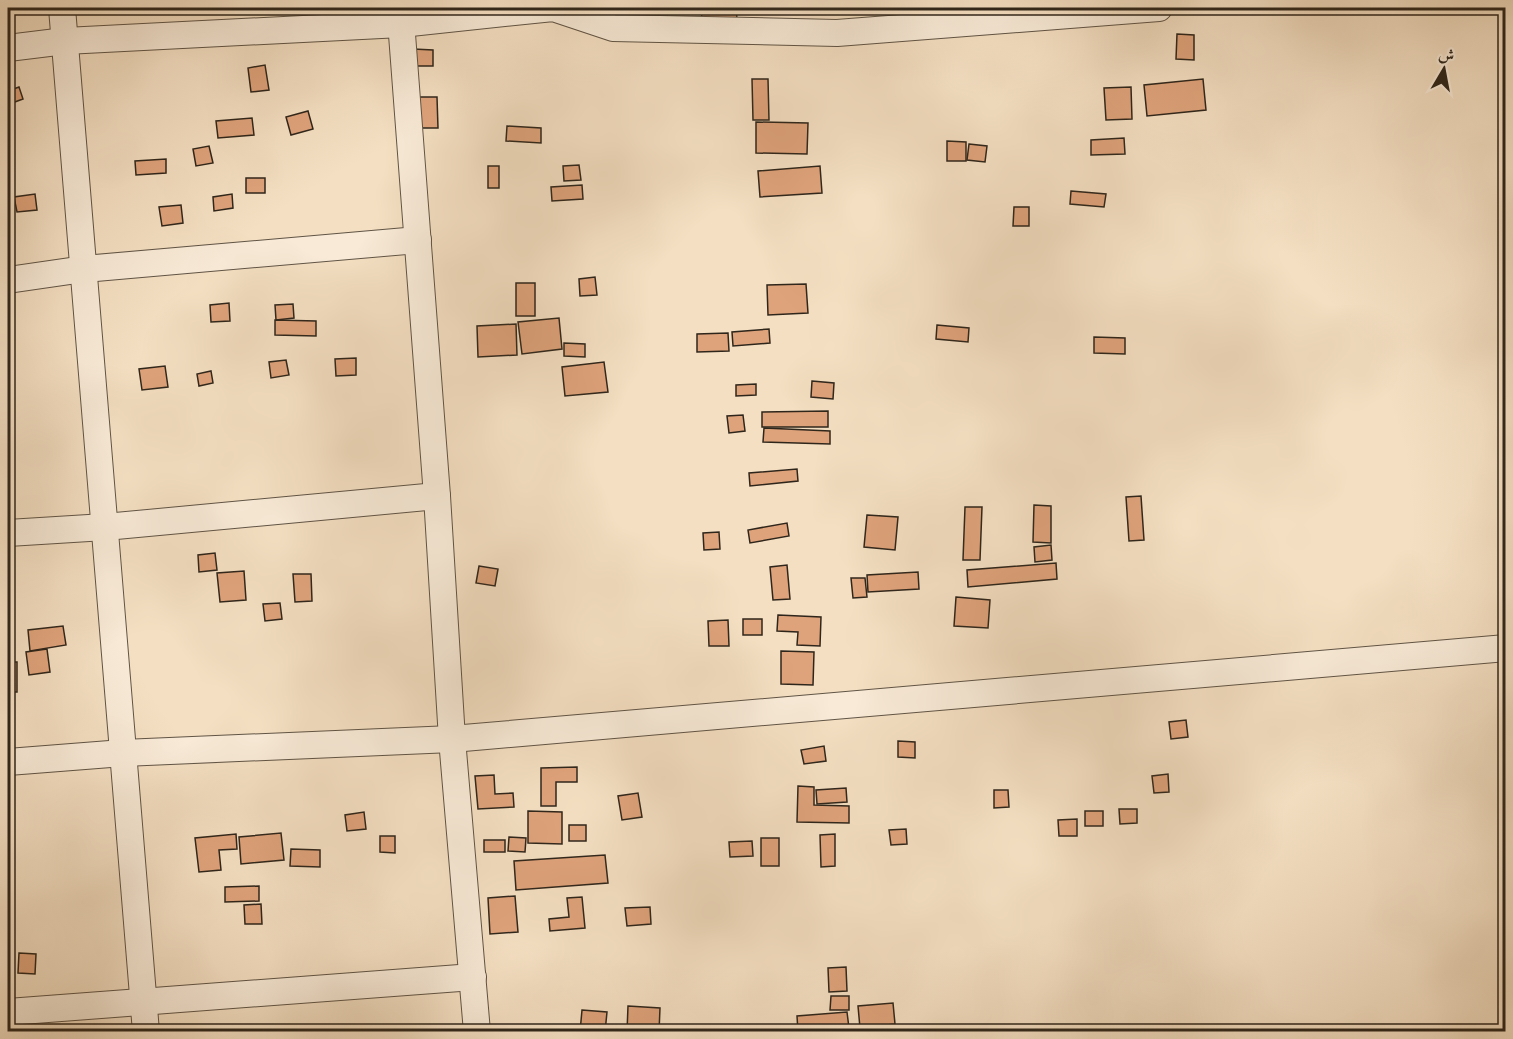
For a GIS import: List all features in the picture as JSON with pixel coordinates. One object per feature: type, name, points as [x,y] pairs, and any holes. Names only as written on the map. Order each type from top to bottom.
[{"type":"street","points":[[63,8],[146,1032]]},
{"type":"street","points":[[8,48],[65,40],[401,16],[553,8],[613,28],[837,33],[1159,8]]},
{"type":"street","points":[[401,16],[437,496],[452,739],[477,1032]]},
{"type":"street","points":[[8,280],[84,269],[418,240]]},
{"type":"street","points":[[8,532],[105,527],[437,496]]},
{"type":"street","points":[[8,762],[123,753],[452,739],[1506,648]]},
{"type":"street","points":[[8,1012],[473,977]]},
{"type":"building","points":[[701,8],[736,8],[737,19],[702,20]]},
{"type":"building","points":[[1177,34],[1194,35],[1194,60],[1176,59]]},
{"type":"building","points":[[413,49],[433,50],[433,66],[413,66]]},
{"type":"building","points":[[265,65],[269,90],[251,92],[248,68]]},
{"type":"building","points":[[752,79],[768,79],[769,120],[753,120]]},
{"type":"building","points":[[1203,79],[1206,110],[1147,116],[1144,85]]},
{"type":"building","points":[[19,87],[23,99],[12,103],[8,91]]},
{"type":"building","points":[[1131,87],[1132,119],[1106,120],[1104,88]]},
{"type":"building","points":[[417,97],[437,97],[438,128],[418,128]]},
{"type":"building","points":[[308,111],[313,129],[291,135],[286,117]]},
{"type":"building","points":[[252,118],[254,135],[218,138],[216,121]]},
{"type":"building","points":[[756,122],[808,123],[807,154],[756,153]]},
{"type":"building","points":[[507,126],[541,128],[541,143],[506,141]]},
{"type":"building","points":[[1124,138],[1125,154],[1091,155],[1091,140]]},
{"type":"building","points":[[947,141],[966,142],[966,161],[947,161]]},
{"type":"building","points":[[969,144],[987,146],[985,162],[967,160]]},
{"type":"building","points":[[209,146],[213,163],[196,166],[193,149]]},
{"type":"building","points":[[166,159],[166,173],[136,175],[135,161]]},
{"type":"building","points":[[579,165],[581,180],[564,181],[563,166]]},
{"type":"building","points":[[488,166],[499,166],[499,188],[488,188]]},
{"type":"building","points":[[820,166],[822,193],[760,197],[758,171]]},
{"type":"building","points":[[246,178],[265,178],[265,193],[246,193]]},
{"type":"building","points":[[582,185],[583,199],[552,201],[551,187]]},
{"type":"building","points":[[1071,191],[1106,194],[1104,207],[1070,204]]},
{"type":"building","points":[[35,194],[37,210],[17,212],[14,197]]},
{"type":"building","points":[[232,194],[233,208],[214,211],[213,197]]},
{"type":"building","points":[[181,205],[183,223],[162,226],[159,207]]},
{"type":"building","points":[[1014,207],[1029,207],[1029,226],[1013,226]]},
{"type":"building","points":[[595,277],[597,295],[580,296],[579,279]]},
{"type":"building","points":[[516,283],[535,283],[535,316],[516,316]]},
{"type":"building","points":[[806,284],[808,313],[768,315],[767,285]]},
{"type":"building","points":[[229,303],[230,321],[211,322],[210,305]]},
{"type":"building","points":[[293,304],[294,318],[276,320],[275,305]]},
{"type":"building","points":[[559,318],[562,349],[522,354],[518,322]]},
{"type":"building","points":[[275,320],[316,321],[316,336],[275,335]]},
{"type":"building","points":[[516,324],[517,355],[478,357],[477,326]]},
{"type":"building","points":[[937,325],[969,328],[968,342],[936,339]]},
{"type":"building","points":[[769,329],[770,343],[733,346],[732,332]]},
{"type":"building","points":[[728,333],[729,351],[697,352],[697,334]]},
{"type":"building","points":[[1094,337],[1125,338],[1125,354],[1094,353]]},
{"type":"building","points":[[564,343],[585,344],[585,357],[564,356]]},
{"type":"building","points":[[356,358],[356,375],[336,376],[335,359]]},
{"type":"building","points":[[286,360],[289,375],[271,378],[269,362]]},
{"type":"building","points":[[604,362],[608,392],[565,396],[562,367]]},
{"type":"building","points":[[165,366],[168,387],[142,390],[139,369]]},
{"type":"building","points":[[211,371],[213,383],[199,386],[197,374]]},
{"type":"building","points":[[812,381],[834,383],[833,399],[811,397]]},
{"type":"building","points":[[756,384],[756,395],[736,396],[736,385]]},
{"type":"building","points":[[828,411],[828,427],[762,427],[762,412]]},
{"type":"building","points":[[743,415],[745,431],[729,433],[727,416]]},
{"type":"building","points":[[764,428],[830,431],[830,444],[763,442]]},
{"type":"building","points":[[797,469],[798,481],[750,486],[749,473]]},
{"type":"building","points":[[1141,496],[1144,540],[1129,541],[1126,497]]},
{"type":"building","points":[[1034,505],[1051,506],[1051,543],[1033,542]]},
{"type":"building","points":[[965,507],[982,507],[980,560],[963,560]]},
{"type":"building","points":[[867,515],[898,517],[895,550],[864,547]]},
{"type":"building","points":[[787,523],[789,536],[750,543],[748,530]]},
{"type":"building","points":[[719,532],[720,549],[704,550],[703,533]]},
{"type":"building","points":[[1051,545],[1052,560],[1035,562],[1034,547]]},
{"type":"building","points":[[215,553],[217,570],[199,572],[198,555]]},
{"type":"building","points":[[1056,563],[1057,579],[968,587],[967,570]]},
{"type":"building","points":[[787,565],[790,599],[773,600],[770,567]]},
{"type":"building","points":[[479,566],[498,569],[495,586],[476,583]]},
{"type":"building","points":[[244,571],[246,600],[220,602],[217,573]]},
{"type":"building","points":[[918,572],[919,589],[868,592],[867,575]]},
{"type":"building","points":[[293,574],[311,574],[312,601],[295,602]]},
{"type":"building","points":[[851,578],[865,578],[867,597],[853,598]]},
{"type":"building","points":[[956,597],[990,600],[988,628],[954,626]]},
{"type":"building","points":[[280,603],[282,619],[265,621],[263,604]]},
{"type":"building","points":[[778,615],[821,617],[820,646],[797,645],[798,632],[777,631]]},
{"type":"building","points":[[743,619],[762,619],[762,635],[743,635]]},
{"type":"building","points":[[728,620],[729,646],[709,646],[708,621]]},
{"type":"building","points":[[63,626],[66,645],[30,651],[28,630]]},
{"type":"building","points":[[47,649],[50,672],[29,675],[26,652]]},
{"type":"building","points":[[781,651],[814,652],[813,685],[781,684]]},
{"type":"building","points":[[8,662],[17,662],[17,692],[8,692]]},
{"type":"building","points":[[1186,720],[1188,737],[1171,739],[1169,722]]},
{"type":"building","points":[[898,741],[915,742],[915,758],[898,757]]},
{"type":"building","points":[[824,746],[826,761],[804,764],[801,750]]},
{"type":"building","points":[[577,767],[577,782],[556,782],[556,806],[541,806],[541,768]]},
{"type":"building","points":[[1168,774],[1169,792],[1154,793],[1152,776]]},
{"type":"building","points":[[494,775],[495,794],[513,793],[514,807],[478,809],[475,776]]},
{"type":"building","points":[[798,786],[814,787],[814,805],[849,806],[849,823],[797,822]]},
{"type":"building","points":[[846,788],[847,802],[817,804],[816,790]]},
{"type":"building","points":[[994,790],[1008,790],[1009,807],[994,808]]},
{"type":"building","points":[[638,793],[642,817],[622,820],[618,796]]},
{"type":"building","points":[[1119,809],[1137,809],[1137,823],[1120,824]]},
{"type":"building","points":[[528,811],[562,812],[562,844],[528,843]]},
{"type":"building","points":[[1085,811],[1103,811],[1103,826],[1085,826]]},
{"type":"building","points":[[364,812],[366,829],[347,831],[345,815]]},
{"type":"building","points":[[1077,819],[1077,836],[1059,836],[1058,820]]},
{"type":"building","points":[[569,825],[586,825],[586,841],[569,841]]},
{"type":"building","points":[[906,829],[907,844],[891,845],[889,830]]},
{"type":"building","points":[[281,833],[284,860],[241,864],[239,837]]},
{"type":"building","points":[[236,834],[237,849],[219,850],[221,870],[199,872],[195,838]]},
{"type":"building","points":[[835,834],[835,866],[821,867],[820,835]]},
{"type":"building","points":[[380,836],[395,836],[395,853],[380,852]]},
{"type":"building","points":[[509,837],[526,838],[525,852],[508,851]]},
{"type":"building","points":[[761,838],[779,838],[779,866],[761,866]]},
{"type":"building","points":[[484,840],[505,840],[505,852],[484,852]]},
{"type":"building","points":[[752,841],[753,856],[730,857],[729,842]]},
{"type":"building","points":[[291,849],[320,850],[320,867],[290,866]]},
{"type":"building","points":[[605,855],[608,883],[516,890],[514,861]]},
{"type":"building","points":[[259,886],[259,901],[225,902],[225,887]]},
{"type":"building","points":[[515,896],[518,932],[490,934],[488,898]]},
{"type":"building","points":[[582,897],[585,928],[550,931],[549,919],[569,917],[567,898]]},
{"type":"building","points":[[261,904],[262,924],[245,924],[244,905]]},
{"type":"building","points":[[650,907],[651,924],[627,926],[625,908]]},
{"type":"building","points":[[19,953],[36,954],[35,974],[18,973]]},
{"type":"building","points":[[846,967],[847,991],[829,992],[828,968]]},
{"type":"building","points":[[831,996],[849,996],[849,1010],[830,1010]]},
{"type":"building","points":[[893,1003],[895,1024],[860,1028],[858,1006]]},
{"type":"building","points":[[628,1006],[660,1008],[659,1032],[627,1032]]},
{"type":"building","points":[[582,1010],[607,1012],[605,1032],[580,1032]]},
{"type":"building","points":[[847,1012],[849,1028],[798,1032],[797,1016]]}]
